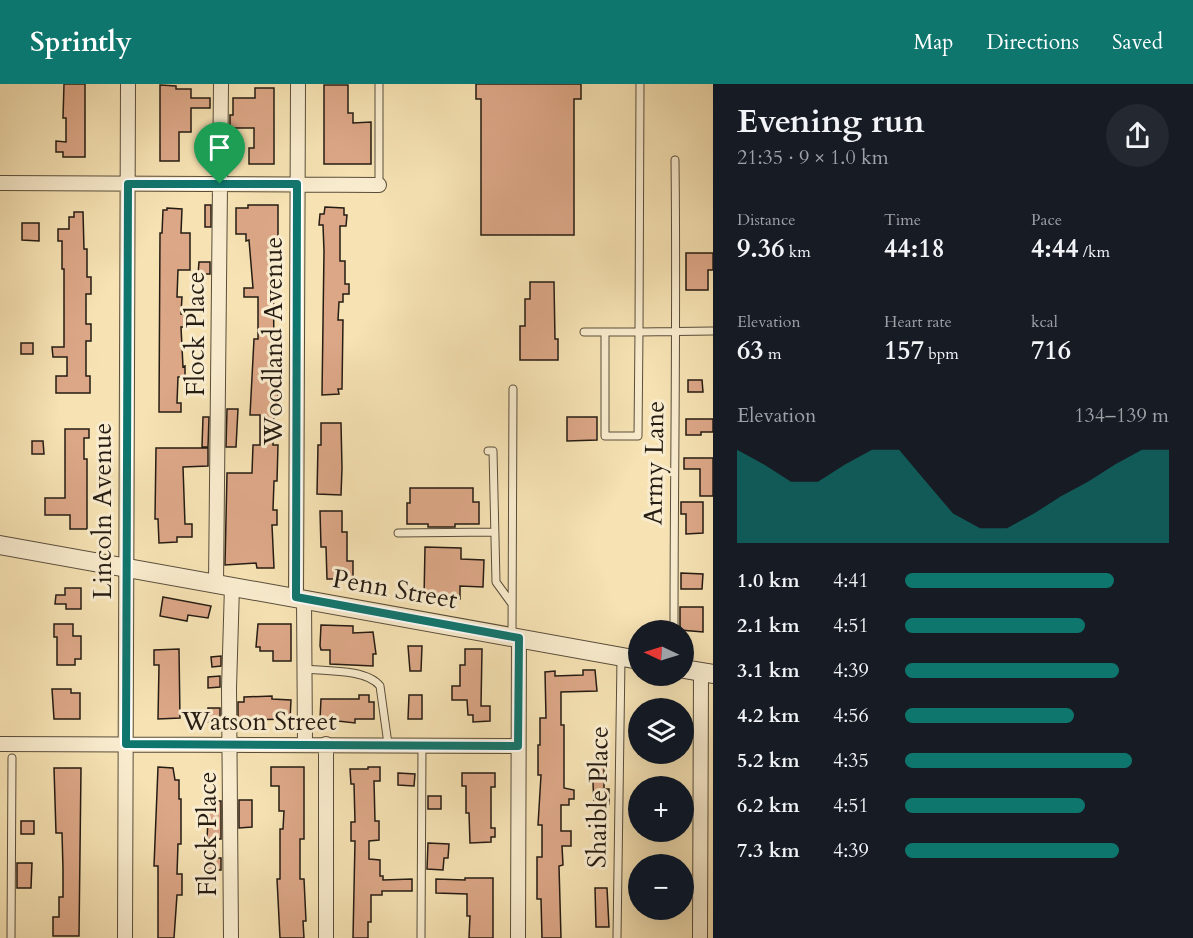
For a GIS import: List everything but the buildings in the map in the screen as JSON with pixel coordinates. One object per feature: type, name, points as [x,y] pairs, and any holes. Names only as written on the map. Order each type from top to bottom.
[{"type":"street","name":"Lincoln Avenue","points":[[125,938],[128,84]]},
{"type":"street","name":"Flock Place","points":[[221,84],[224,585],[229,688],[231,938]]},
{"type":"street","name":"Woodland Avenue","points":[[298,84],[300,598],[305,745]]},
{"type":"street","points":[[0,183],[379,185]]},
{"type":"street","name":"Penn Street","points":[[0,545],[628,658]]},
{"type":"street","points":[[515,637],[518,746],[518,938]]},
{"type":"street","points":[[699,671],[700,938]]},
{"type":"street","name":"Watson Street","points":[[0,744],[518,746]]},
{"type":"street","points":[[326,744],[326,938]]},
{"type":"lane","points":[[379,84],[379,185]]},
{"type":"lane","points":[[605,332],[605,436],[638,436],[640,84]]},
{"type":"lane","name":"Army Lane","points":[[674,620],[677,331],[675,160]]},
{"type":"lane","points":[[584,332],[713,331]]},
{"type":"lane","points":[[513,389],[512,604],[515,637]]},
{"type":"lane","points":[[488,451],[493,451],[496,582],[512,604]]},
{"type":"lane","points":[[398,533],[495,532]]},
{"type":"lane","points":[[304,669],[359,674],[376,680],[380,686],[388,744]]},
{"type":"lane","name":"Shaible Place","points":[[617,938],[629,686]]},
{"type":"lane","points":[[421,938],[422,745]]},
{"type":"lane","points":[[11,938],[12,758]]},
{"type":"route","points":[[128,184],[220,184],[297,184],[296,597],[519,638],[518,746],[126,744],[128,184]]}]
